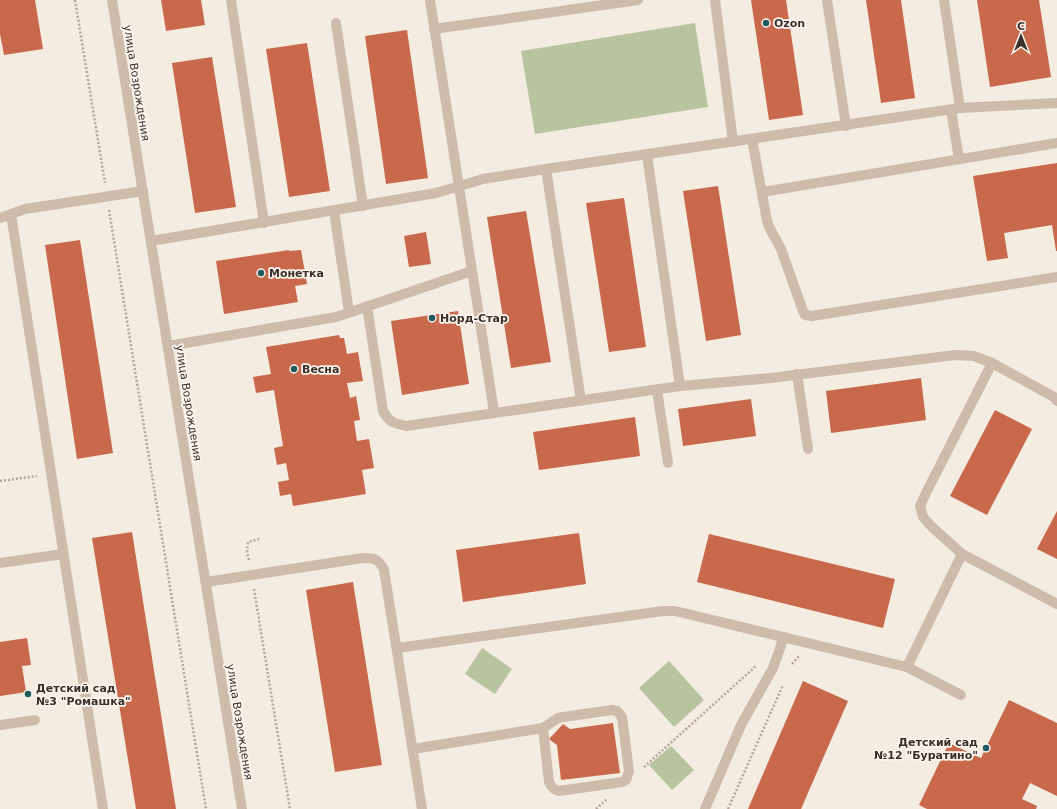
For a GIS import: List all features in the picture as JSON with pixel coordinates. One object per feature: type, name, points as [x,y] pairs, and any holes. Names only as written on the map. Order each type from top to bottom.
[{"type":"street","name":"улица Возрождения","points":[[112,0],[242,809]]},
{"type":"street","points":[[231,0],[264,223]]},
{"type":"street","points":[[430,0],[494,412]]},
{"type":"street","points":[[434,29],[638,0]]},
{"type":"street","points":[[715,0],[733,142]]},
{"type":"street","points":[[827,0],[846,126]]},
{"type":"street","points":[[944,0],[956,109],[958,159]]},
{"type":"street","points":[[336,23],[363,206]]},
{"type":"street","points":[[151,241],[436,193],[483,179],[546,169],[956,109],[1057,103]]},
{"type":"street","points":[[752,139],[769,228],[781,249],[805,315],[812,316],[1057,276]]},
{"type":"street","points":[[762,192],[1057,143]]},
{"type":"street","points":[[647,155],[680,386]]},
{"type":"street","points":[[546,169],[581,401]]},
{"type":"street","points":[[0,218],[25,209],[143,191]]},
{"type":"street","points":[[334,210],[349,312]]},
{"type":"street","points":[[11,214],[103,809]]},
{"type":"street","points":[[168,346],[336,317],[472,270]]},
{"type":"street","points":[[367,306],[383,411],[387,419],[394,424],[406,426],[680,386],[797,374],[955,354],[974,356],[992,363],[1056,398]]},
{"type":"street","points":[[992,363],[920,506],[923,517],[962,554],[1057,604]]},
{"type":"street","points":[[797,374],[808,449]]},
{"type":"street","points":[[657,390],[668,463]]},
{"type":"street","points":[[0,563],[63,554]]},
{"type":"street","points":[[907,667],[962,554]]},
{"type":"street","points":[[206,582],[363,558],[372,558],[380,562],[384,570],[422,809]]},
{"type":"street","points":[[397,648],[663,611],[675,612],[907,667],[961,695]]},
{"type":"street","points":[[705,809],[741,725],[767,681],[784,638]]},
{"type":"street","points":[[413,749],[543,728],[563,716],[612,710],[617,711],[622,716],[629,771],[626,780],[622,782],[559,791],[555,790],[551,786],[550,782],[543,728]]},
{"type":"street","points":[[0,725],[35,720]]},
{"type":"path","points":[[75,0],[206,809]]},
{"type":"path","points":[[0,481],[51,473]]},
{"type":"path","points":[[259,539],[248,542],[247,552],[290,809]]},
{"type":"path","points":[[641,769],[769,654],[792,663]]},
{"type":"path","points":[[789,670],[792,663],[798,657],[805,654]]},
{"type":"path","points":[[728,809],[782,685]]},
{"type":"path","points":[[596,809],[613,795]]},
{"type":"green space","points":[[695,23],[708,107],[535,134],[521,51]]},
{"type":"green space","points":[[482,648],[512,669],[495,694],[465,674]]},
{"type":"green space","points":[[669,661],[704,700],[674,727],[639,688]]},
{"type":"green space","points":[[671,746],[694,770],[672,790],[649,765]]},
{"type":"building","points":[[0,0],[35,0],[43,49],[4,55],[0,34]]},
{"type":"building","points":[[161,0],[201,0],[205,25],[166,31]]},
{"type":"building","points":[[751,0],[786,0],[803,115],[769,120]]},
{"type":"building","points":[[866,0],[901,0],[915,98],[881,103]]},
{"type":"building","points":[[977,0],[1039,0],[1051,77],[990,87]]},
{"type":"building","points":[[407,30],[428,178],[386,184],[365,36]]},
{"type":"building","points":[[307,43],[330,191],[289,197],[266,49]]},
{"type":"building","points":[[212,57],[236,207],[195,213],[172,63]]},
{"type":"building","points":[[1057,163],[1057,251],[1052,225],[1004,233],[1008,258],[987,261],[973,176]]},
{"type":"building","points":[[718,186],[741,335],[706,341],[683,191]]},
{"type":"building","points":[[624,198],[646,347],[609,352],[586,203]]},
{"type":"building","points":[[526,211],[551,362],[511,368],[487,217]]},
{"type":"building","points":[[426,232],[431,264],[409,267],[404,236]]},
{"type":"building","points":[[80,240],[113,453],[77,459],[45,245]]},
{"type":"building","name":"Монетка","points":[[289,250],[301,250],[307,284],[295,286],[298,302],[224,314],[216,261]]},
{"type":"building","points":[[458,311],[469,384],[402,395],[391,321]]},
{"type":"building","points":[[339,335],[340,338],[344,338],[347,354],[358,352],[363,381],[347,383],[350,398],[356,396],[360,420],[354,421],[357,441],[369,439],[374,468],[362,470],[366,494],[293,506],[291,494],[280,496],[278,482],[289,480],[286,463],[277,465],[274,448],[283,446],[274,390],[256,393],[253,377],[271,374],[266,347]]},
{"type":"building","points":[[921,378],[926,420],[831,433],[826,391]]},
{"type":"building","points":[[751,399],[756,436],[683,446],[678,409]]},
{"type":"building","points":[[995,410],[1032,429],[987,515],[950,496]]},
{"type":"building","points":[[635,417],[640,456],[539,470],[533,432]]},
{"type":"building","points":[[1057,511],[1057,559],[1037,549]]},
{"type":"building","points":[[132,532],[176,809],[136,809],[92,538]]},
{"type":"building","points":[[579,533],[586,584],[463,602],[456,550]]},
{"type":"building","points":[[709,534],[895,579],[883,628],[697,582]]},
{"type":"building","points":[[353,582],[382,765],[335,772],[306,590]]},
{"type":"building","points":[[27,638],[31,665],[22,666],[26,692],[0,696],[0,642]]},
{"type":"building","points":[[803,681],[848,701],[801,809],[748,809]]},
{"type":"building","points":[[1009,700],[1057,723],[1057,796],[1030,783],[1022,799],[1037,806],[1036,809],[927,809],[919,805],[949,743],[981,758]]},
{"type":"building","points":[[613,723],[620,773],[561,780],[557,745],[549,739],[563,724],[570,729]]},
{"type":"place","name":"Ozon","points":[[766,23]]},
{"type":"place","name":"Монетка","points":[[261,273]]},
{"type":"place","name":"Норд-Стар","points":[[432,318]]},
{"type":"place","name":"Весна","points":[[294,369]]},
{"type":"place","name":"Детский сад №3 \"Ромашка\"","points":[[28,694]]},
{"type":"place","name":"Детский сад №12 \"Буратино\"","points":[[986,748]]}]
